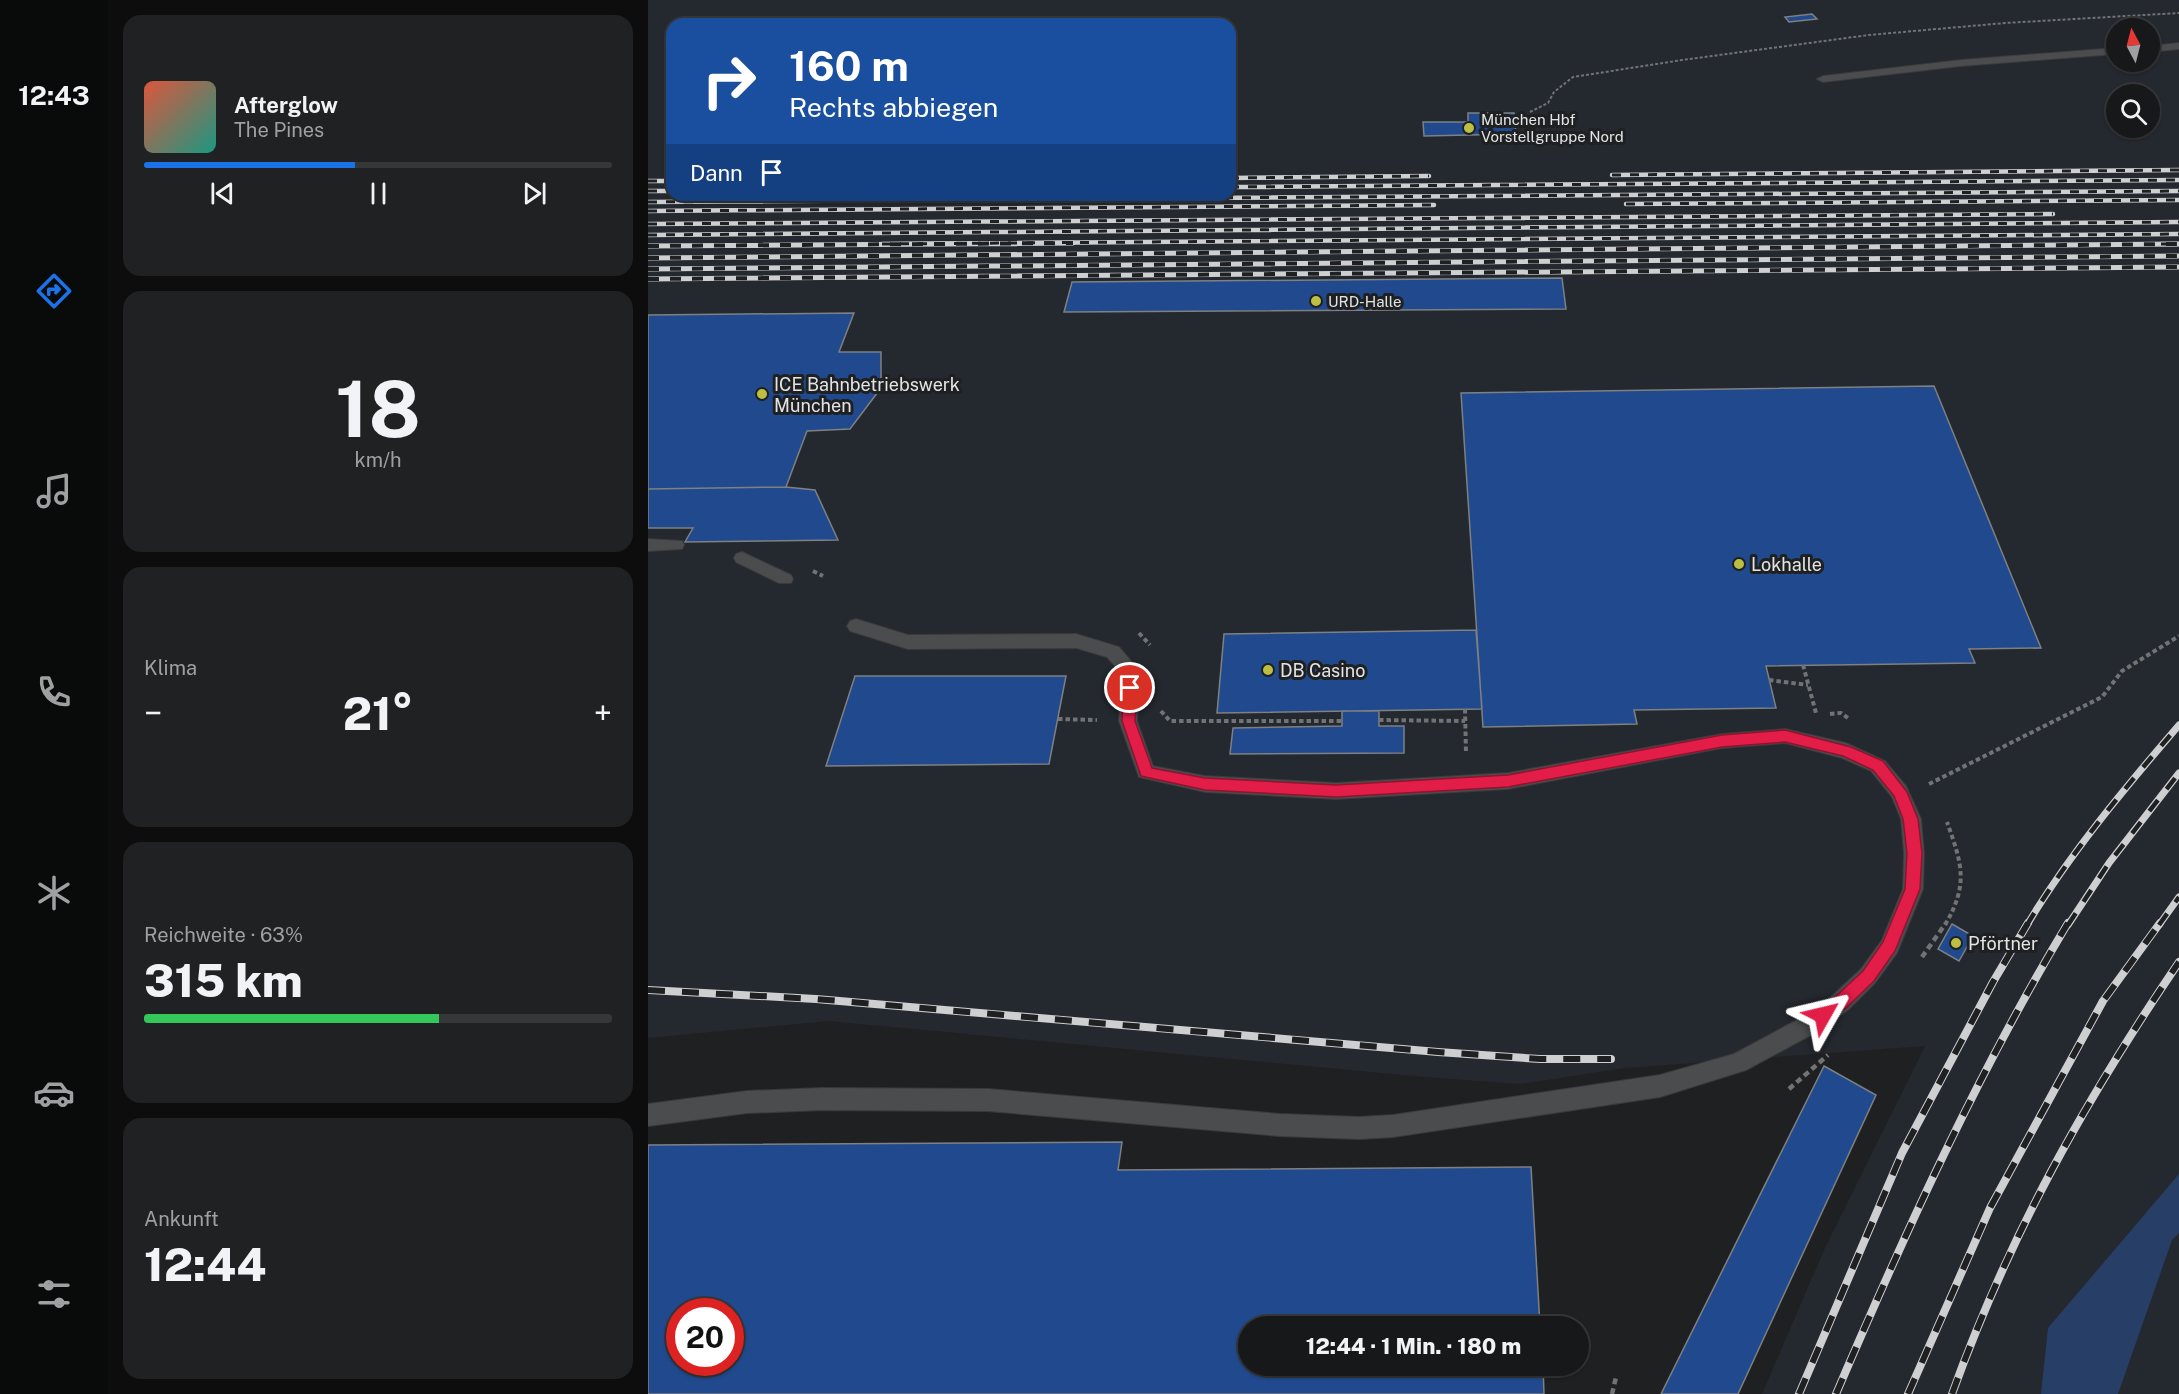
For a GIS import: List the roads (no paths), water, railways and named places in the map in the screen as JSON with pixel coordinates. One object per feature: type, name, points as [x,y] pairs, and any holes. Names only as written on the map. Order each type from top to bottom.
[{"type":"lane","points":[[2160,47],[2179,46]]},
{"type":"lane","points":[[1823,79],[1961,63],[2106,52]]},
{"type":"lane","points":[[648,545],[676,545]]},
{"type":"lane","points":[[742,558],[785,579]]},
{"type":"lane","points":[[648,1115],[747,1102],[823,1099],[988,1100],[1280,1125],[1359,1128],[1393,1126],[1660,1086],[1738,1063],[1776,1045],[1840,1003],[1868,976],[1890,946],[1913,889],[1914,853],[1911,819],[1899,792],[1878,766],[1846,751],[1785,736],[1722,741],[1508,781],[1336,791],[1205,784],[1146,772],[1128,721],[1131,672],[1113,652],[1076,641],[908,642],[856,626]]},
{"type":"railway","points":[[1612,175],[2179,170]]},
{"type":"railway","points":[[1236,178],[1429,176]]},
{"type":"railway","points":[[1236,187],[2179,180]]},
{"type":"railway","points":[[648,181],[666,181]]},
{"type":"railway","points":[[648,191],[666,191]]},
{"type":"railway","points":[[1236,198],[2179,191]]},
{"type":"railway","points":[[1626,204],[2179,200]]},
{"type":"railway","points":[[648,202],[787,201]]},
{"type":"railway","points":[[648,211],[1434,205]]},
{"type":"railway","points":[[648,224],[2053,214]]},
{"type":"railway","points":[[648,235],[2179,222]]},
{"type":"railway","points":[[882,244],[2179,234]]},
{"type":"railway","points":[[648,246],[1073,243]]},
{"type":"railway","points":[[648,258],[2179,244],[2161,244]]},
{"type":"railway","points":[[648,269],[2179,256]]},
{"type":"railway","points":[[648,279],[2179,267]]},
{"type":"railway","points":[[2027,925],[2061,872],[2179,725]]},
{"type":"railway","points":[[2068,925],[2109,863],[2179,773]]},
{"type":"railway","points":[[2159,925],[2179,897]]},
{"type":"railway","points":[[1799,1394],[1902,1153],[1993,982],[2028,923]]},
{"type":"railway","points":[[1836,1394],[1916,1214],[1973,1096],[2068,923]]},
{"type":"railway","points":[[1908,1394],[1990,1208],[2103,1001],[2160,923]]},
{"type":"railway","points":[[1952,1394],[1999,1279],[2052,1170],[2112,1066],[2179,962]]},
{"type":"railway","points":[[648,990],[816,999],[1438,1052],[1540,1059],[1611,1059]]},
{"type":"place","name":"München Hbf Vorstellgruppe Nord","points":[[1469,128]]},
{"type":"place","name":"URD-Halle","points":[[1316,301]]},
{"type":"place","name":"ICE Bahnbetriebswerk München","points":[[762,394]]},
{"type":"place","name":"Lokhalle","points":[[1739,564]]},
{"type":"place","name":"DB Casino","points":[[1268,670]]},
{"type":"place","name":"Pförtner","points":[[1956,943]]}]
